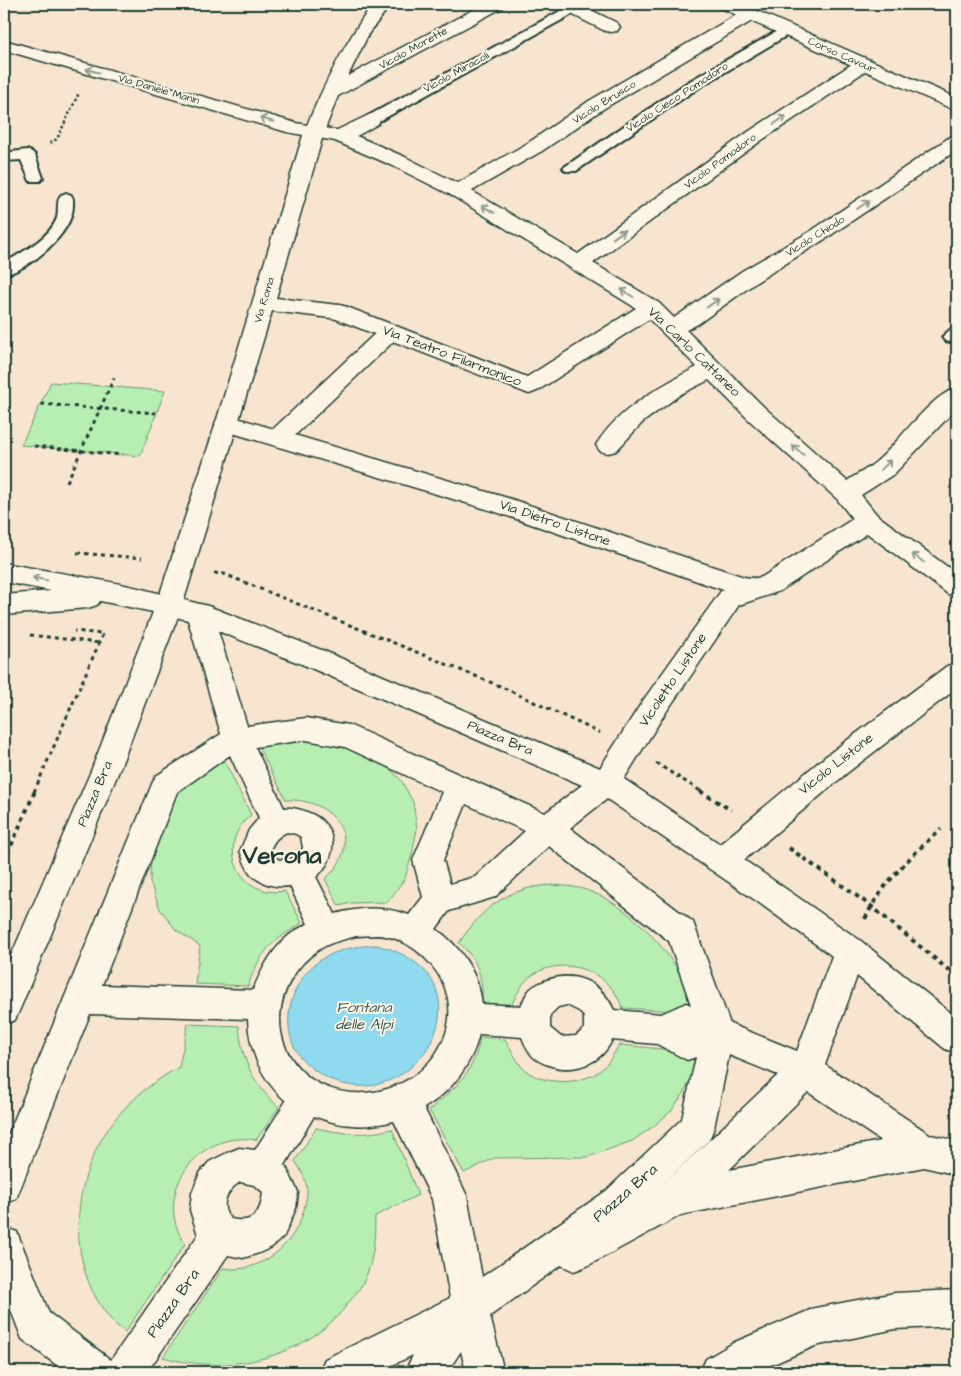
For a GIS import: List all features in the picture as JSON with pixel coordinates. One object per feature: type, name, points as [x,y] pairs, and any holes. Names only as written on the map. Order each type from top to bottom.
[{"type":"street","name":"Via Roma","points":[[168,606],[183,567],[314,132],[330,93],[361,32],[382,4]]},
{"type":"street","name":"Vicolo Morette","points":[[330,93],[496,4]]},
{"type":"street","name":"Corso Cavour","points":[[727,4],[957,105]]},
{"type":"street","points":[[578,6],[611,27]]},
{"type":"street","name":"Vicolo Brusco","points":[[458,191],[535,146],[596,105],[750,14]]},
{"type":"street","name":"Via Daniele Manin","points":[[4,45],[314,132]]},
{"type":"street","name":"Vicolo Pomodoro","points":[[579,263],[755,136],[864,64]]},
{"type":"street","name":"Vicolo Miracoli","points":[[340,136],[371,120]]},
{"type":"street","name":"Via Carlo Cattaneo","points":[[314,132],[340,136],[398,161],[458,191],[651,308],[757,414],[846,492],[868,521],[957,587]]},
{"type":"street","name":"Vicolo Chiodo","points":[[671,328],[690,319],[750,276],[818,235],[957,141]]},
{"type":"street","name":"Via Teatro Filarmonico","points":[[264,303],[291,308],[339,312],[529,386],[651,308]]},
{"type":"street","points":[[279,437],[390,332]]},
{"type":"street","points":[[608,445],[635,416],[673,389],[712,368]]},
{"type":"street","points":[[846,492],[885,468],[936,414],[957,396]]},
{"type":"street","name":"Via Dietro Listone","points":[[227,423],[502,505],[743,587]]},
{"type":"street","points":[[743,587],[771,584],[868,521]]},
{"type":"street","points":[[4,573],[122,595],[168,606]]},
{"type":"street","name":"Vicoletto Listone","points":[[606,783],[652,710],[730,598],[743,587]]},
{"type":"street","points":[[4,606],[122,595]]},
{"type":"street","name":"Piazza Bra","points":[[4,1009],[105,771],[168,606],[199,613],[314,658],[606,783],[850,951],[957,1038]]},
{"type":"street","points":[[199,613],[237,739],[276,823]]},
{"type":"street","name":"Vicolo Listone","points":[[721,861],[816,780],[907,709],[957,674]]},
{"type":"street","points":[[4,1187],[166,784],[222,746],[237,739],[306,729],[348,736],[548,828],[682,932],[717,1034],[687,1044],[662,1029],[601,1024]]},
{"type":"street","points":[[415,932],[439,900],[484,888],[548,828],[606,783]]},
{"type":"street","points":[[439,900],[428,860],[459,786]]},
{"type":"street","points":[[287,820],[298,821],[314,831],[318,840],[315,858],[308,866],[298,872],[278,874],[262,866],[257,859],[256,850],[261,834],[276,823],[287,820]]},
{"type":"street","points":[[298,872],[327,930]]},
{"type":"street","points":[[356,922],[386,922],[415,932],[437,947],[454,967],[463,992],[466,1018],[460,1044],[447,1067],[428,1087],[403,1102],[371,1111],[337,1109],[307,1097],[286,1080],[270,1057],[263,1032],[263,1005],[271,981],[285,960],[304,942],[327,930],[356,922]]},
{"type":"street","name":"Piazza Bra","points":[[338,1372],[470,1308],[676,1198],[806,1071],[850,951]]},
{"type":"street","points":[[567,990],[587,997],[595,1004],[601,1024],[592,1044],[584,1050],[560,1053],[550,1049],[541,1042],[534,1032],[532,1022],[533,1011],[546,995],[556,991],[567,990]]},
{"type":"street","points":[[80,999],[263,1005]]},
{"type":"street","points":[[466,1018],[532,1022]]},
{"type":"street","name":"Piazza Bra","points":[[424,1372],[470,1308],[618,1203],[697,1128],[717,1034],[806,1071],[924,1150],[957,1158]]},
{"type":"street","points":[[264,1168],[307,1097]]},
{"type":"street","points":[[403,1102],[449,1196],[470,1308],[485,1372]]},
{"type":"street","name":"Piazza Bra","points":[[676,1198],[924,1150]]},
{"type":"street","points":[[239,1165],[252,1165],[264,1168],[273,1175],[282,1196],[275,1220],[267,1230],[244,1240],[232,1239],[221,1234],[212,1226],[206,1202],[217,1178],[239,1165]]},
{"type":"street","name":"Piazza Bra","points":[[125,1372],[221,1234]]},
{"type":"street","points":[[4,1245],[35,1326],[96,1372]]},
{"type":"street","points":[[719,1372],[748,1355],[815,1327],[895,1311],[957,1308]]},
{"type":"lane","name":"Vicolo Miracoli","points":[[371,120],[578,6]]},
{"type":"lane","name":"Vicolo Cieco Pomodoro","points":[[571,168],[693,85],[786,30]]},
{"type":"lane","points":[[4,157],[27,155],[35,178]]},
{"type":"lane","points":[[4,270],[53,236],[64,219],[66,198]]},
{"type":"path","points":[[57,140],[80,91]]},
{"type":"path","points":[[67,482],[114,378]]},
{"type":"path","points":[[41,404],[156,413]]},
{"type":"path","points":[[34,446],[122,455]]},
{"type":"path","points":[[23,634],[99,643]]},
{"type":"path","points":[[4,862],[103,634]]},
{"type":"path","points":[[850,951],[872,906],[906,860],[941,830]]},
{"type":"green space","points":[[51,382],[165,391],[140,456],[21,445]]},
{"type":"green space","points":[[280,736],[335,740],[383,762],[401,780],[413,802],[417,829],[405,878],[388,902],[351,903],[339,906],[325,879],[337,865],[343,851],[344,838],[339,825],[331,814],[318,806],[303,801],[286,800],[255,740]]},
{"type":"green space","points":[[221,754],[251,815],[240,827],[234,840],[233,854],[237,867],[244,878],[255,887],[269,891],[285,891],[302,923],[274,942],[262,956],[248,986],[195,984],[200,946],[176,930],[160,909],[150,882],[151,856],[156,830],[181,784]]},
{"type":"green space","points":[[551,885],[586,890],[617,905],[631,916],[658,942],[679,971],[687,989],[693,1012],[622,1008],[617,995],[598,976],[586,970],[560,966],[534,974],[526,980],[511,1006],[482,1004],[482,986],[478,970],[471,956],[459,943],[477,919],[509,895],[521,890]]},
{"type":"green space","points":[[188,1024],[239,1026],[243,1050],[250,1071],[262,1090],[279,1107],[256,1140],[235,1139],[216,1145],[199,1155],[186,1169],[177,1186],[174,1205],[176,1225],[185,1244],[125,1332],[108,1316],[94,1293],[84,1268],[79,1242],[79,1215],[83,1189],[90,1163],[102,1139],[117,1117],[146,1089],[179,1067]]},
{"type":"green space","points":[[480,1037],[505,1039],[521,1066],[528,1073],[560,1082],[582,1079],[601,1070],[619,1045],[695,1052],[693,1074],[684,1093],[671,1111],[654,1126],[632,1141],[588,1157],[494,1158],[464,1173],[429,1110],[455,1087],[469,1070],[474,1060]]},
{"type":"green space","points":[[316,1128],[354,1133],[373,1133],[392,1129],[418,1195],[375,1216],[372,1258],[367,1275],[360,1288],[333,1321],[313,1336],[290,1349],[266,1358],[240,1363],[214,1364],[188,1362],[163,1357],[223,1268],[237,1269],[264,1261],[276,1253],[295,1231],[301,1219],[307,1192],[306,1182],[295,1161]]},
{"type":"water","name":"Fontana delle Alpi","points":[[376,945],[416,963],[436,989],[439,1019],[428,1048],[406,1071],[376,1085],[342,1084],[307,1064],[297,1052],[291,1039],[290,1009],[294,994],[301,980],[310,968],[322,959],[348,949]]},
{"type":"district","name":"Verona","points":[[282,856]]}]
